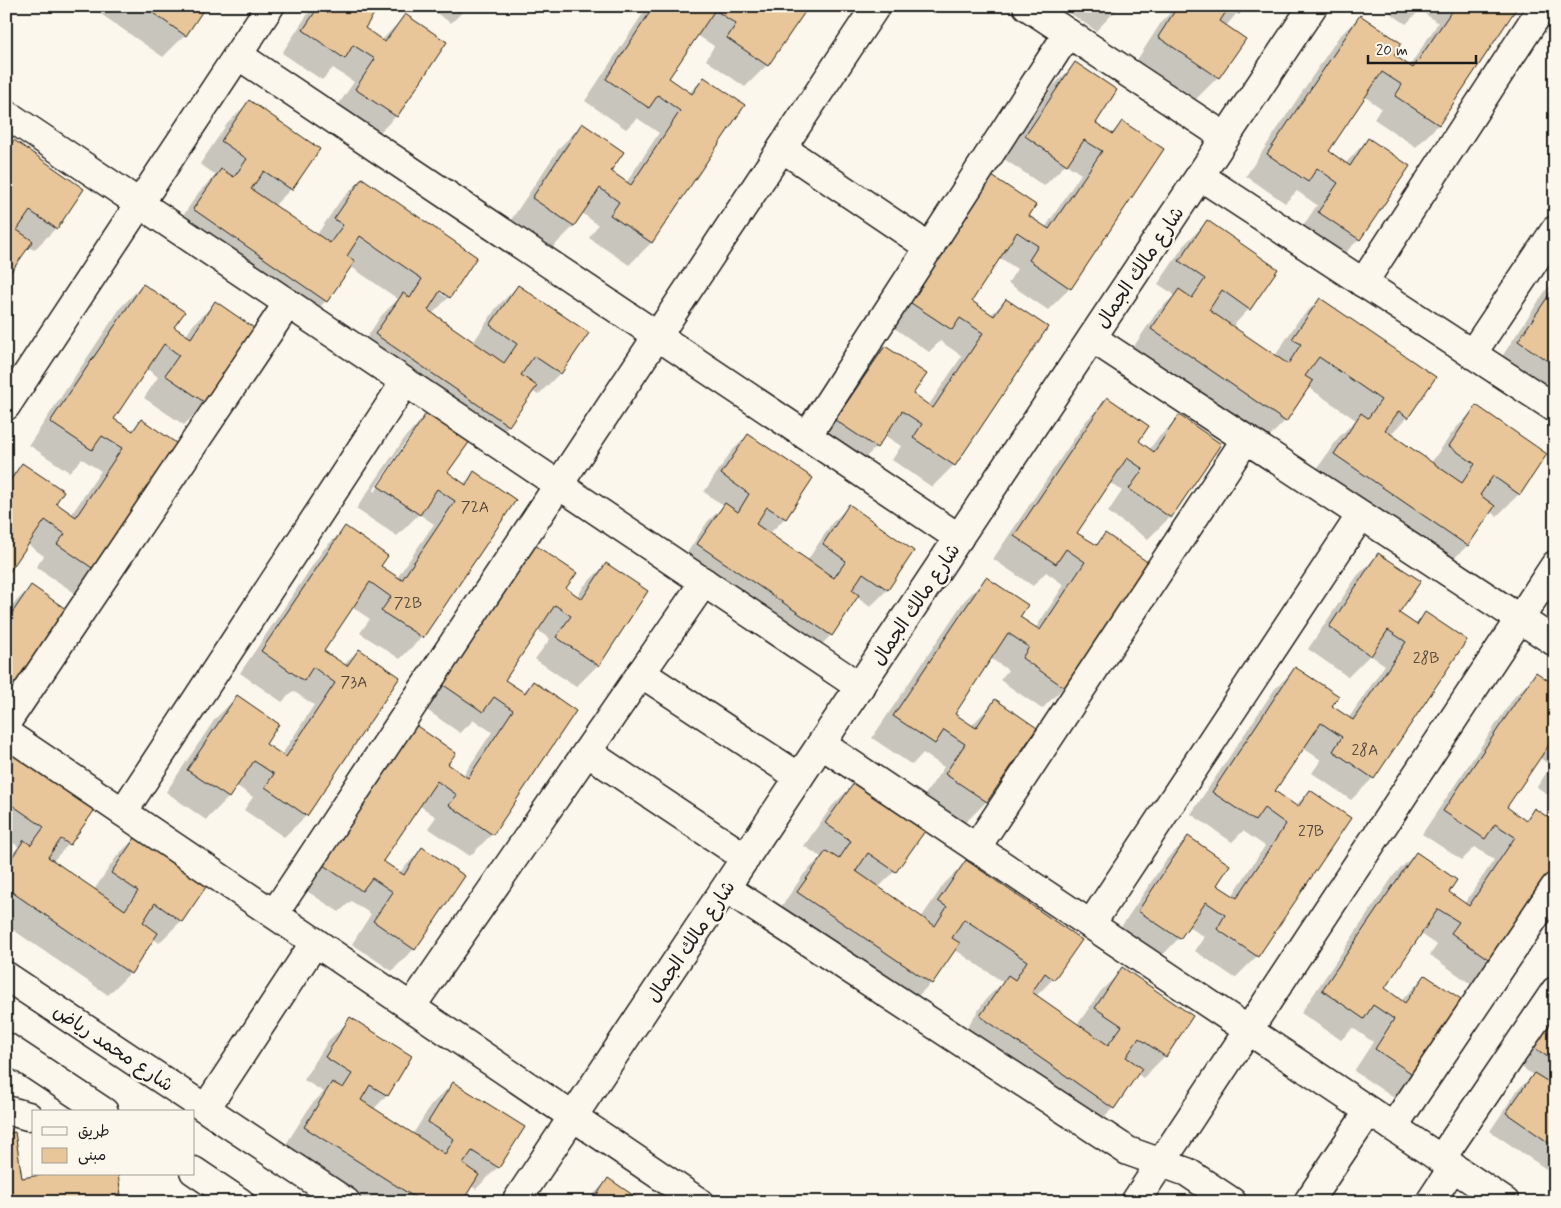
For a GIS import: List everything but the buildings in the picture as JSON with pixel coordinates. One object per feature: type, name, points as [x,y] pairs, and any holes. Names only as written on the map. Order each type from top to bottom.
[{"type":"street","points":[[6,406],[16,369],[140,204],[270,6]]},
{"type":"street","points":[[274,914],[876,6]]},
{"type":"street","points":[[1027,6],[1225,137]]},
{"type":"street","name":"شارع مالك الجمال","points":[[516,1202],[1313,6]]},
{"type":"street","points":[[1363,283],[1543,6]]},
{"type":"street","points":[[807,436],[1068,34]]},
{"type":"street","points":[[238,55],[959,538]]},
{"type":"street","points":[[6,114],[860,687]]},
{"type":"street","points":[[782,148],[930,248]]},
{"type":"street","points":[[1200,176],[1555,408]]},
{"type":"street","points":[[1472,354],[1555,230]]},
{"type":"street","points":[[6,723],[288,303]]},
{"type":"street","points":[[1092,338],[1555,642]]},
{"type":"street","points":[[123,812],[405,382]]},
{"type":"street","points":[[976,848],[1246,439]]},
{"type":"street","points":[[1091,924],[1361,515]]},
{"type":"street","points":[[1135,1202],[1555,565]]},
{"type":"street","points":[[411,1007],[704,582]]},
{"type":"street","points":[[641,673],[799,777]]},
{"type":"street","points":[[6,732],[699,1202]]},
{"type":"street","points":[[821,744],[1505,1202]]},
{"type":"street","points":[[587,752],[746,858]]},
{"type":"street","points":[[1393,1127],[1555,887]]},
{"type":"street","points":[[726,888],[1128,1152],[1187,1172],[1232,1202]]},
{"type":"street","points":[[206,1108],[315,942]]},
{"type":"street","name":"شارع محمد رياض","points":[[6,976],[346,1202]]},
{"type":"street","points":[[1430,1202],[1447,1163],[1555,991]]},
{"type":"street","points":[[6,1047],[101,1110]]},
{"type":"street","points":[[1308,1202],[1369,1111]]},
{"type":"street","points":[[195,1172],[240,1202]]}]
